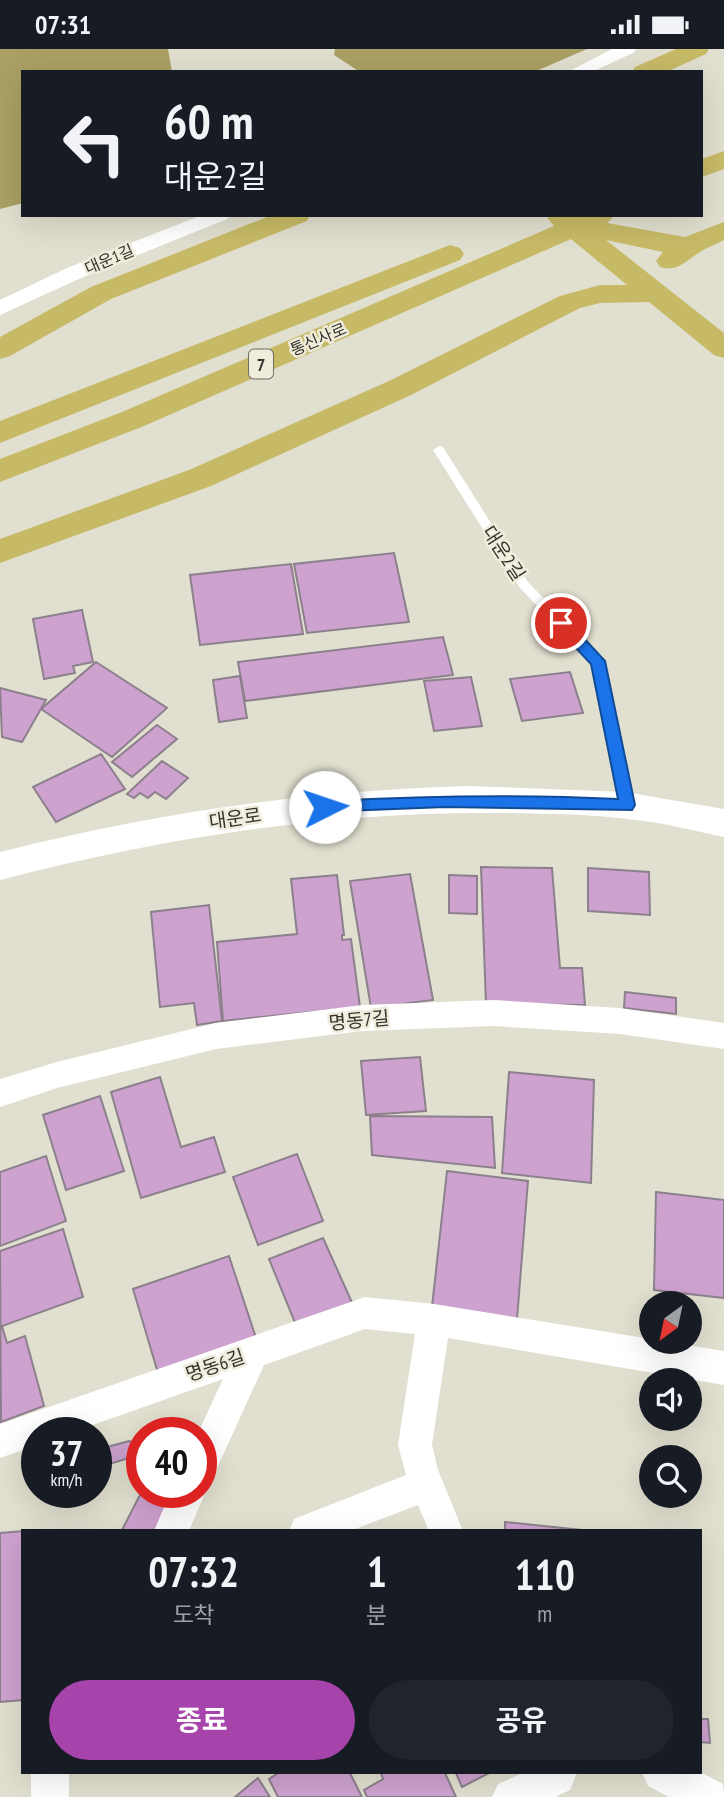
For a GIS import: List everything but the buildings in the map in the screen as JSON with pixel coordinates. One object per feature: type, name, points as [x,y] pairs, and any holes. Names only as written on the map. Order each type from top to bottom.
[{"type":"highway","points":[[649,70],[697,49]]},
{"type":"highway","points":[[703,169],[724,159]]},
{"type":"highway","points":[[0,349],[101,293],[292,217]]},
{"type":"highway","name":"7","points":[[507,244],[537,217]]},
{"type":"highway","name":"7","points":[[507,244],[595,217]]},
{"type":"highway","points":[[568,223],[603,229],[664,246],[689,246]]},
{"type":"highway","points":[[568,223],[565,237],[578,281],[600,294],[656,295]]},
{"type":"highway","points":[[568,223],[724,348]]},
{"type":"highway","points":[[656,295],[669,262],[689,246],[724,230]]},
{"type":"highway","name":"통신사로","points":[[0,433],[507,244]]},
{"type":"highway","name":"통신사로","points":[[0,471],[134,419],[507,244]]},
{"type":"highway","points":[[0,551],[200,478],[400,388],[578,281]]},
{"type":"street","points":[[581,70],[627,49]]},
{"type":"street","name":"대운1길","points":[[0,308],[74,273],[215,217]]},
{"type":"street","name":"대운로","points":[[0,866],[63,848],[165,828],[301,809],[435,801],[538,801],[627,805],[724,823]]},
{"type":"street","name":"명동7길","points":[[0,1093],[57,1075],[216,1036],[362,1019],[494,1013],[620,1021],[724,1036]]},
{"type":"street","name":"명동6길","points":[[0,1441],[365,1313],[434,1320],[724,1368]]},
{"type":"street","points":[[434,1320],[415,1445],[445,1529]]},
{"type":"street","points":[[217,1431],[254,1352]]},
{"type":"street","points":[[311,1529],[427,1484]]},
{"type":"street","points":[[172,1529],[181,1508]]},
{"type":"street","points":[[50,1774],[50,1797]]},
{"type":"street","points":[[511,1797],[557,1777],[558,1774]]},
{"type":"street","points":[[663,1774],[710,1797]]},
{"type":"lane","name":"대운2길","points":[[439,450],[524,585],[598,661],[627,805]]},
{"type":"shaded area","points":[[0,49],[168,49],[172,70],[21,70],[21,204],[0,209]]},
{"type":"shaded area","points":[[335,49],[587,49],[539,70],[357,70],[334,55]]},
{"type":"route","points":[[325,807],[422,801],[538,801],[627,805],[598,661],[561,623]]}]
